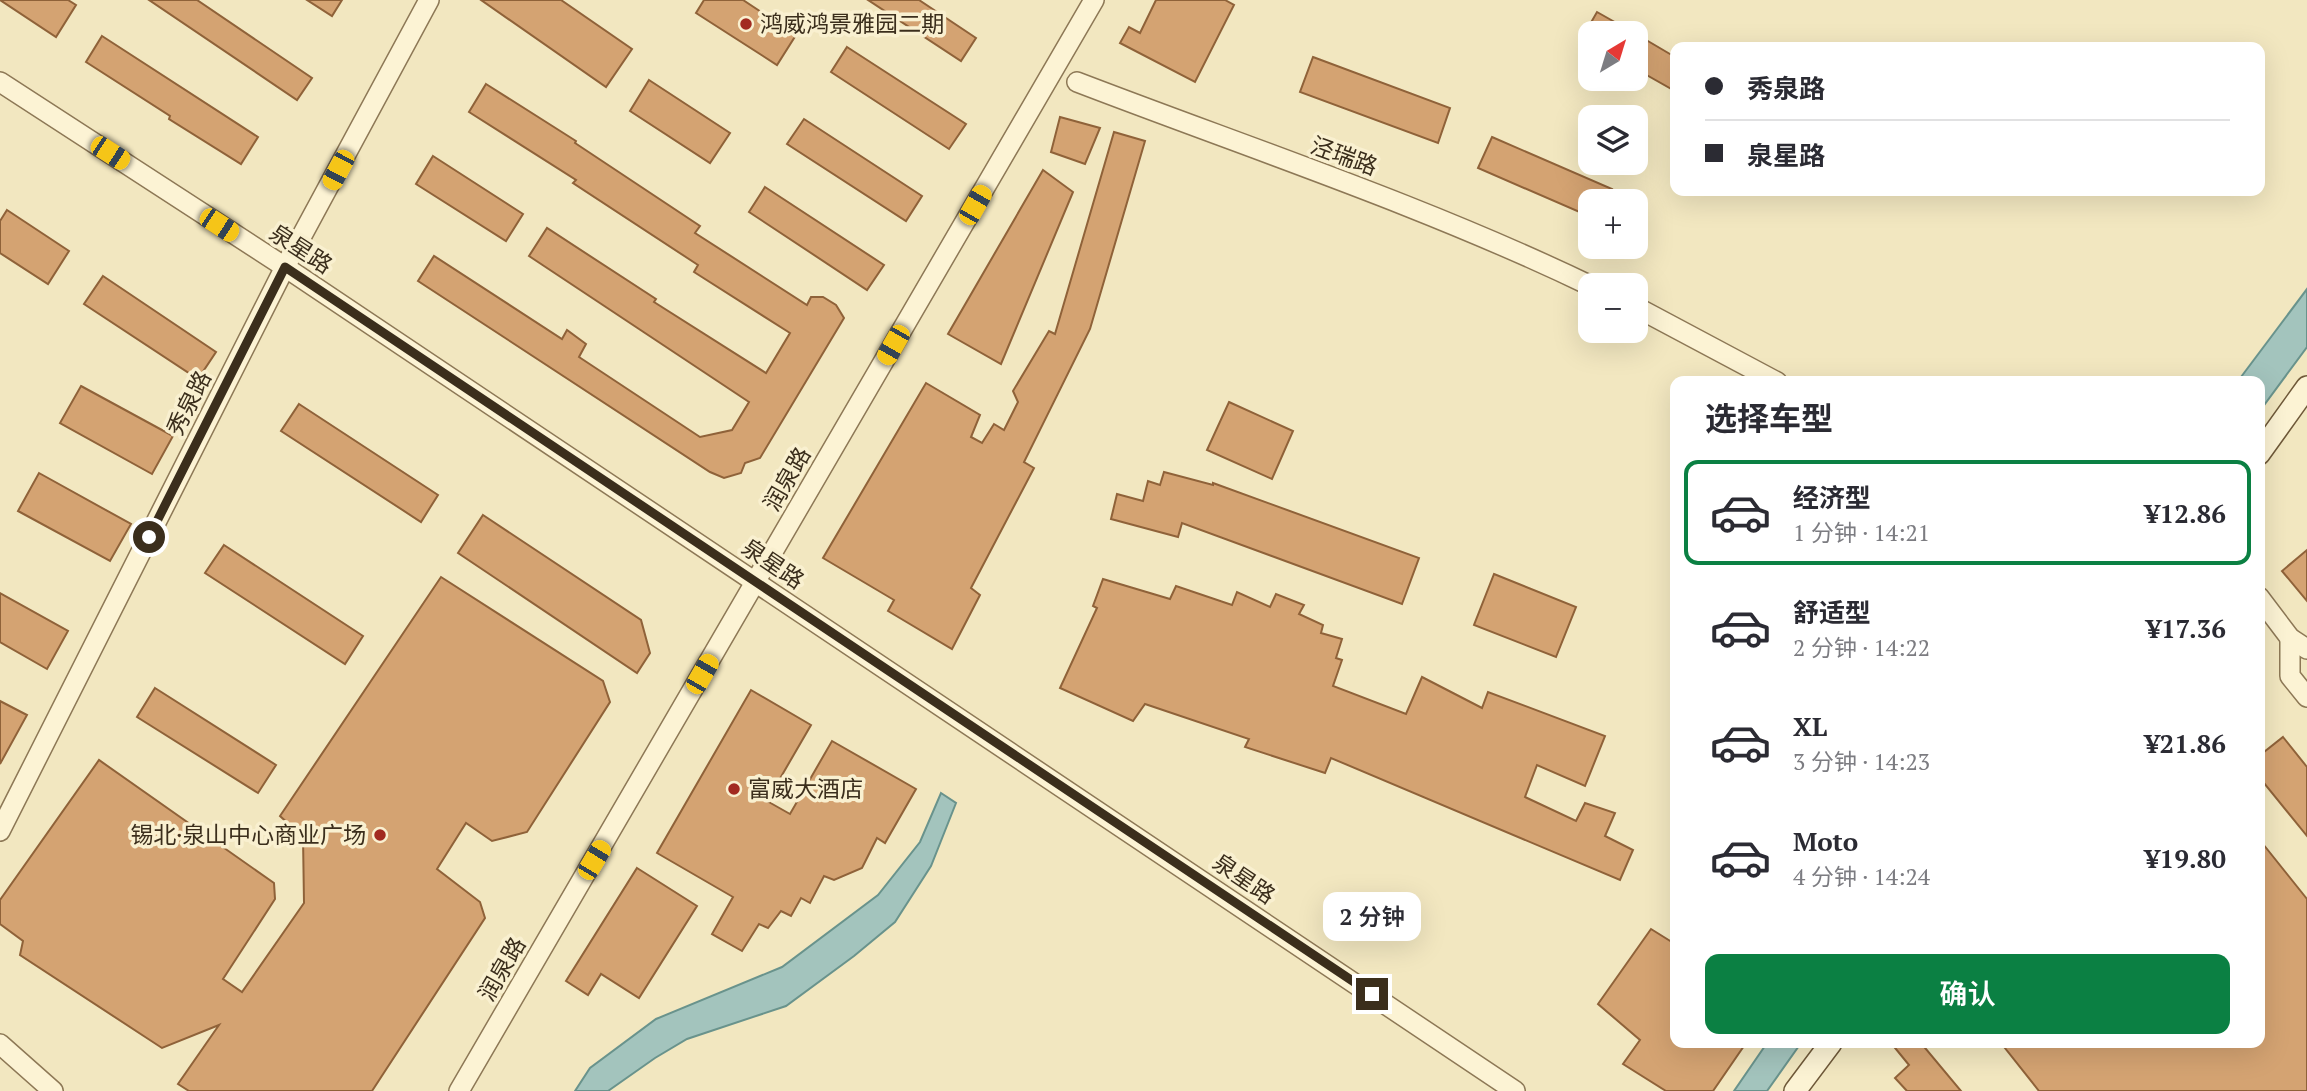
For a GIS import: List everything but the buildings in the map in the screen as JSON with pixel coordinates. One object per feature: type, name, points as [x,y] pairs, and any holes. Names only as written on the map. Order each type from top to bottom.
[{"type":"main road","points":[[2265,446],[2307,387]]},
{"type":"main road","points":[[1795,1091],[1826,1048]]},
{"type":"street","name":"秀泉路","points":[[0,831],[285,267],[429,0]]},
{"type":"street","name":"润泉路","points":[[459,1091],[1094,0]]},
{"type":"street","name":"泉星路","points":[[0,82],[285,267],[1515,1091]]},
{"type":"street","name":"泾瑞路","points":[[1077,82],[1422,212],[1529,256],[1578,280]]},
{"type":"street","points":[[1648,313],[1766,376]]},
{"type":"street","points":[[2265,605],[2290,638],[2307,649]]},
{"type":"street","points":[[2290,638],[2290,676],[2307,697]]},
{"type":"street","points":[[0,1044],[53,1091]]},
{"type":"water","points":[[2307,289],[2307,347],[2265,404],[2265,376],[2242,376]]},
{"type":"water","points":[[941,793],[956,803],[931,866],[895,922],[854,956],[786,1006],[687,1039],[608,1091],[575,1091],[590,1068],[656,1019],[782,967],[878,895],[920,842]]},
{"type":"water","points":[[1764,1048],[1797,1048],[1767,1091],[1734,1091]]},
{"type":"place","name":"鸿威鸿景雅园二期","points":[[746,24]]},
{"type":"place","name":"富威大酒店","points":[[734,789]]},
{"type":"place","name":"锡北·泉山中心商业广场","points":[[380,835]]},
{"type":"route","points":[[149,537],[285,267],[1372,994]]}]
